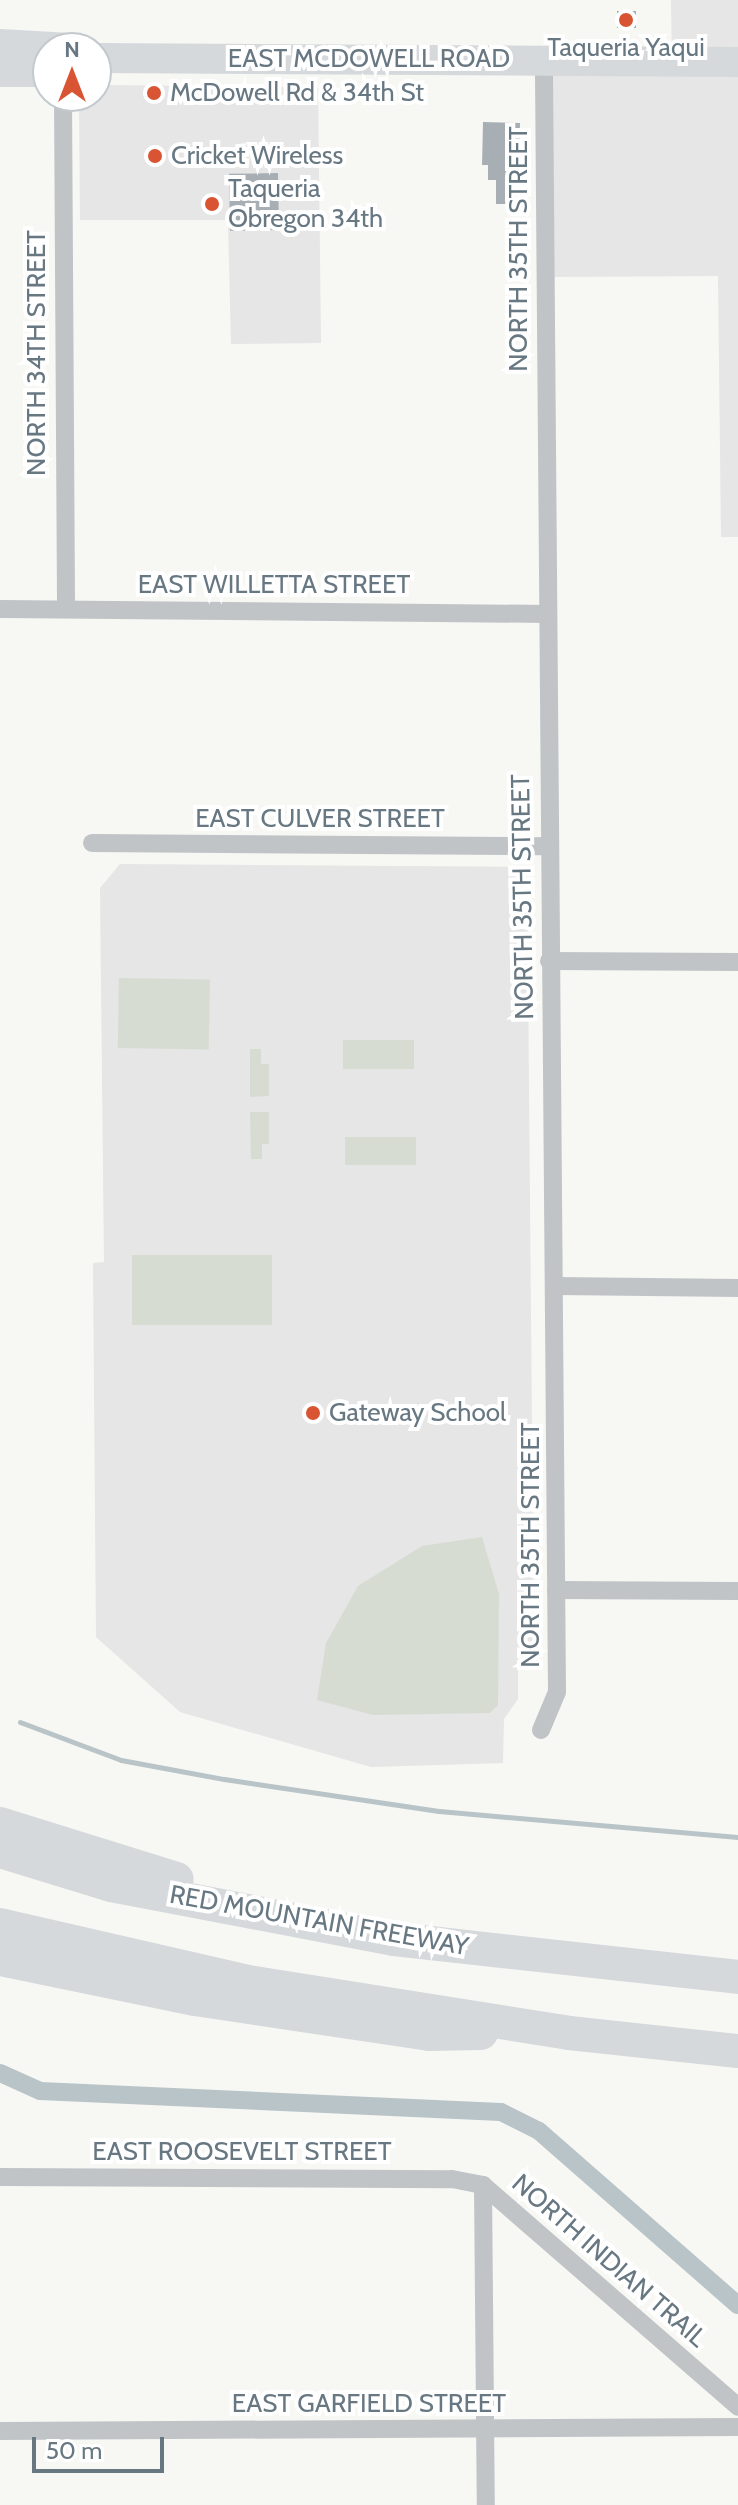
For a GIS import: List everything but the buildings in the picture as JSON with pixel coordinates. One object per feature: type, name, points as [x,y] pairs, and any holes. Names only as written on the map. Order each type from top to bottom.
[{"type":"highway","points":[[0,1824],[21,1849],[398,1922],[521,1954],[738,1977]]},
{"type":"highway","points":[[11,1944],[569,2033],[738,2051]]},
{"type":"main road","points":[[0,44],[32,45]]},
{"type":"main road","name":"EAST MCDOWELL ROAD","points":[[112,58],[738,62]]},
{"type":"main road","points":[[0,72],[32,72]]},
{"type":"street","name":"NORTH 35TH STREET","points":[[541,1730],[557,1692],[544,60]]},
{"type":"street","name":"NORTH 34TH STREET","points":[[63,112],[66,609]]},
{"type":"street","name":"EAST WILLETTA STREET","points":[[0,609],[547,614]]},
{"type":"street","name":"EAST CULVER STREET","points":[[92,843],[548,846]]},
{"type":"street","points":[[549,961],[738,962]]},
{"type":"street","points":[[556,1286],[738,1288]]},
{"type":"street","points":[[556,1590],[738,1591]]},
{"type":"street","name":"EAST ROOSEVELT STREET","points":[[0,2177],[452,2179],[483,2185]]},
{"type":"street","points":[[483,2185],[486,2505]]},
{"type":"street","name":"NORTH INDIAN TRAIL","points":[[483,2185],[738,2407]]},
{"type":"street","name":"EAST GARFIELD STREET","points":[[0,2431],[485,2431],[738,2427]]},
{"type":"shaded area","points":[[671,0],[738,0],[738,537],[721,537],[718,276],[545,277],[544,60],[672,62]]},
{"type":"shaded area","points":[[112,85],[318,87],[321,343],[231,344],[228,220],[80,220],[79,112],[112,112]]},
{"type":"shaded area","name":"Gateway School","points":[[120,864],[527,867],[534,1653],[518,1654],[518,1699],[504,1719],[503,1763],[371,1767],[180,1712],[96,1637],[93,1263],[104,1262],[100,888]]},
{"type":"shaded area","points":[[119,978],[210,980],[209,1050],[118,1048]]},
{"type":"shaded area","points":[[343,1040],[414,1040],[414,1069],[343,1069]]},
{"type":"shaded area","points":[[250,1049],[261,1049],[261,1064],[269,1064],[269,1096],[250,1097]]},
{"type":"shaded area","points":[[250,1112],[269,1112],[269,1144],[262,1144],[262,1159],[251,1159]]},
{"type":"shaded area","points":[[345,1137],[416,1137],[416,1165],[345,1165]]},
{"type":"shaded area","points":[[132,1255],[272,1255],[272,1325],[132,1325]]},
{"type":"shaded area","points":[[482,1537],[499,1594],[498,1705],[490,1713],[373,1715],[317,1700],[326,1643],[358,1586],[422,1546]]},
{"type":"waterway","points":[[20,1722],[121,1760],[224,1779],[439,1811],[738,1837]]},
{"type":"waterway","points":[[0,2073],[40,2091],[501,2112],[539,2131],[738,2305]]},
{"type":"place","name":"Taqueria Yaqui","points":[[626,20]]},
{"type":"place","name":"McDowell Rd & 34th St","points":[[154,93]]},
{"type":"place","name":"Cricket Wireless","points":[[155,156]]},
{"type":"place","name":"Taqueria Obregon 34th","points":[[212,204]]},
{"type":"place","name":"Gateway School","points":[[313,1413]]}]
